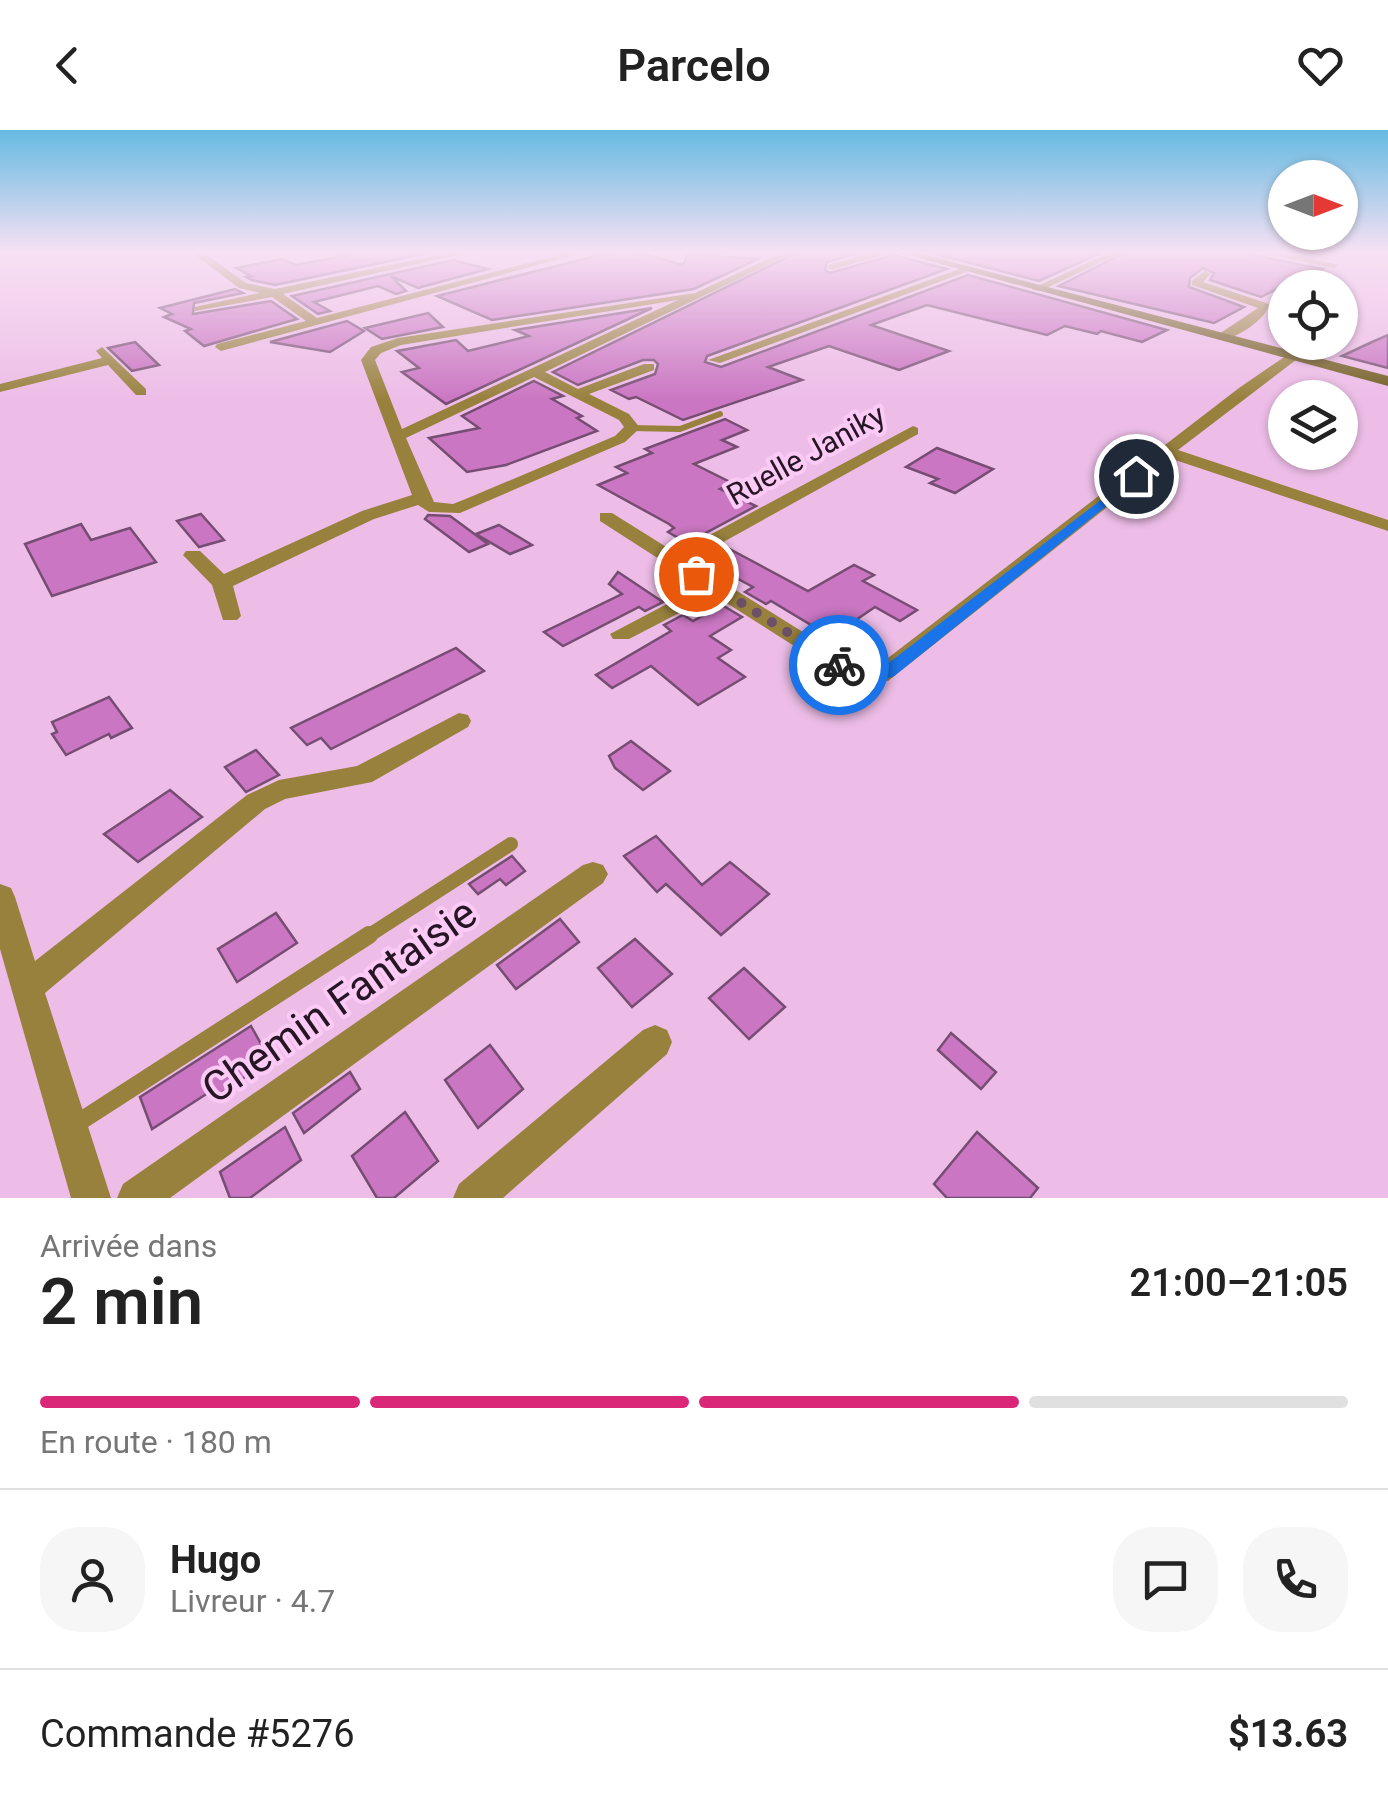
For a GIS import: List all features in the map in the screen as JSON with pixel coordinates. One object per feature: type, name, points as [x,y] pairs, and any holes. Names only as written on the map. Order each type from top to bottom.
[{"type":"street","points":[[199,309],[234,301]]},
{"type":"street","points":[[285,301],[317,323]]},
{"type":"street","points":[[221,346],[399,301]]},
{"type":"street","points":[[534,372],[624,417],[632,428],[620,439],[474,502],[429,507],[422,498],[368,360],[376,350],[398,342],[655,301]]},
{"type":"street","points":[[399,436],[679,301]]},
{"type":"street","points":[[715,360],[880,301]]},
{"type":"street","points":[[1079,301],[1268,349]]},
{"type":"street","points":[[1223,337],[1265,306],[1250,301]]},
{"type":"street","points":[[100,348],[141,392]]},
{"type":"street","points":[[0,388],[111,360]]},
{"type":"street","points":[[606,518],[854,674],[880,676],[1290,360]]},
{"type":"street","points":[[1309,360],[1388,382]]},
{"type":"street","points":[[576,394],[649,367]]},
{"type":"street","name":"Ruelle Janiky","points":[[676,561],[913,431]]},
{"type":"street","points":[[1167,452],[1388,526]]},
{"type":"street","points":[[222,583],[368,515],[422,498]]},
{"type":"street","points":[[193,555],[222,583],[230,616]]},
{"type":"street","points":[[621,634],[716,586]]},
{"type":"street","points":[[28,987],[256,802],[279,790],[363,776],[460,721]]},
{"type":"street","name":"Chemin Fantaisie","points":[[137,1198],[593,874]]},
{"type":"street","points":[[0,897],[91,1198]]},
{"type":"street","points":[[473,1198],[655,1042]]},
{"type":"lane","points":[[632,428],[680,429],[720,414]]},
{"type":"lane","points":[[70,1128],[511,844]]},
{"type":"building","points":[[205,301],[194,303],[193,314],[271,301],[297,319],[204,346],[185,331],[191,329],[164,317],[172,314],[160,308]]},
{"type":"building","points":[[299,301],[319,301],[314,302],[330,311],[318,314]]},
{"type":"building","points":[[448,301],[617,301],[492,320]]},
{"type":"building","points":[[698,301],[859,301],[707,356],[705,362],[721,367],[899,301],[1061,301],[1167,330],[1142,342],[1065,326],[1047,335],[927,305],[871,325],[949,351],[899,370],[829,346],[768,367],[802,380],[683,420],[636,397],[629,399],[611,390],[655,374],[658,364],[654,360],[643,360],[578,385],[553,372]]},
{"type":"building","points":[[1121,301],[1227,301],[1244,307],[1214,323]]},
{"type":"building","points":[[652,308],[446,404],[402,372],[419,368],[397,351],[456,340],[468,351],[529,336],[515,330]]},
{"type":"building","points":[[428,313],[443,327],[382,339],[365,328]]},
{"type":"building","points":[[347,321],[364,331],[330,352],[270,342]]},
{"type":"building","points":[[1388,335],[1388,368],[1357,360],[1358,349]]},
{"type":"building","points":[[135,342],[159,365],[132,371],[108,348]]},
{"type":"building","points":[[534,381],[563,396],[552,399],[582,416],[577,418],[597,431],[506,465],[467,472],[429,438],[479,428],[462,416]]},
{"type":"building","points":[[725,419],[747,430],[722,440],[737,447],[694,464],[732,483],[720,489],[756,506],[687,543],[668,532],[674,528],[669,524],[598,485],[627,473],[616,467],[652,453],[645,449]]},
{"type":"building","points":[[937,448],[993,469],[955,493],[930,483],[938,479],[906,467]]},
{"type":"building","points":[[201,514],[224,540],[199,547],[177,521]]},
{"type":"building","points":[[428,515],[450,516],[488,544],[469,552],[425,519]]},
{"type":"building","points":[[81,524],[91,540],[130,528],[156,562],[52,596],[25,544]]},
{"type":"building","points":[[499,525],[532,545],[510,554],[476,534]]},
{"type":"building","points":[[724,546],[808,591],[854,565],[874,575],[863,581],[917,610],[900,621],[875,607],[831,637],[771,601],[766,604],[745,592],[753,587],[701,559]]},
{"type":"building","points":[[618,572],[663,602],[645,611],[639,607],[563,646],[544,632],[622,594],[609,584]]},
{"type":"building","points":[[722,605],[742,617],[710,636],[731,650],[718,658],[745,677],[698,705],[651,666],[612,688],[596,675],[671,631],[664,625],[683,615],[693,621]]},
{"type":"building","points":[[456,648],[484,671],[331,749],[321,738],[307,745],[291,728]]},
{"type":"building","points":[[109,697],[132,728],[111,738],[109,734],[66,755],[52,734],[57,732],[52,722]]},
{"type":"building","points":[[631,741],[670,771],[643,790],[615,768],[609,756]]},
{"type":"building","points":[[256,750],[279,775],[246,792],[225,767]]},
{"type":"building","points":[[170,790],[202,817],[138,862],[104,834]]},
{"type":"building","points":[[656,836],[702,885],[730,862],[769,894],[721,935],[666,884],[657,892],[624,856]]},
{"type":"building","points":[[512,856],[525,871],[506,885],[500,879],[478,894],[469,884]]},
{"type":"building","points":[[276,913],[297,943],[237,982],[218,949]]},
{"type":"building","points":[[560,919],[579,942],[516,989],[497,965]]},
{"type":"building","points":[[635,939],[672,974],[632,1007],[598,968]]},
{"type":"building","points":[[744,968],[785,1007],[749,1039],[709,998]]},
{"type":"building","points":[[251,1026],[270,1060],[214,1098],[211,1091],[152,1129],[140,1097]]},
{"type":"building","points":[[951,1033],[996,1072],[981,1089],[938,1050]]},
{"type":"building","points":[[490,1045],[523,1089],[478,1128],[445,1080]]},
{"type":"building","points":[[350,1072],[360,1089],[304,1133],[293,1113]]},
{"type":"building","points":[[405,1112],[438,1161],[394,1198],[377,1198],[352,1156]]},
{"type":"building","points":[[285,1127],[301,1160],[250,1198],[230,1198],[220,1172]]},
{"type":"building","points":[[977,1132],[1038,1188],[1030,1198],[947,1198],[934,1184]]},
{"type":"way so far","points":[[696,574],[839,665]]},
{"type":"route","points":[[839,665],[862,677],[887,673],[1136,476]]}]
